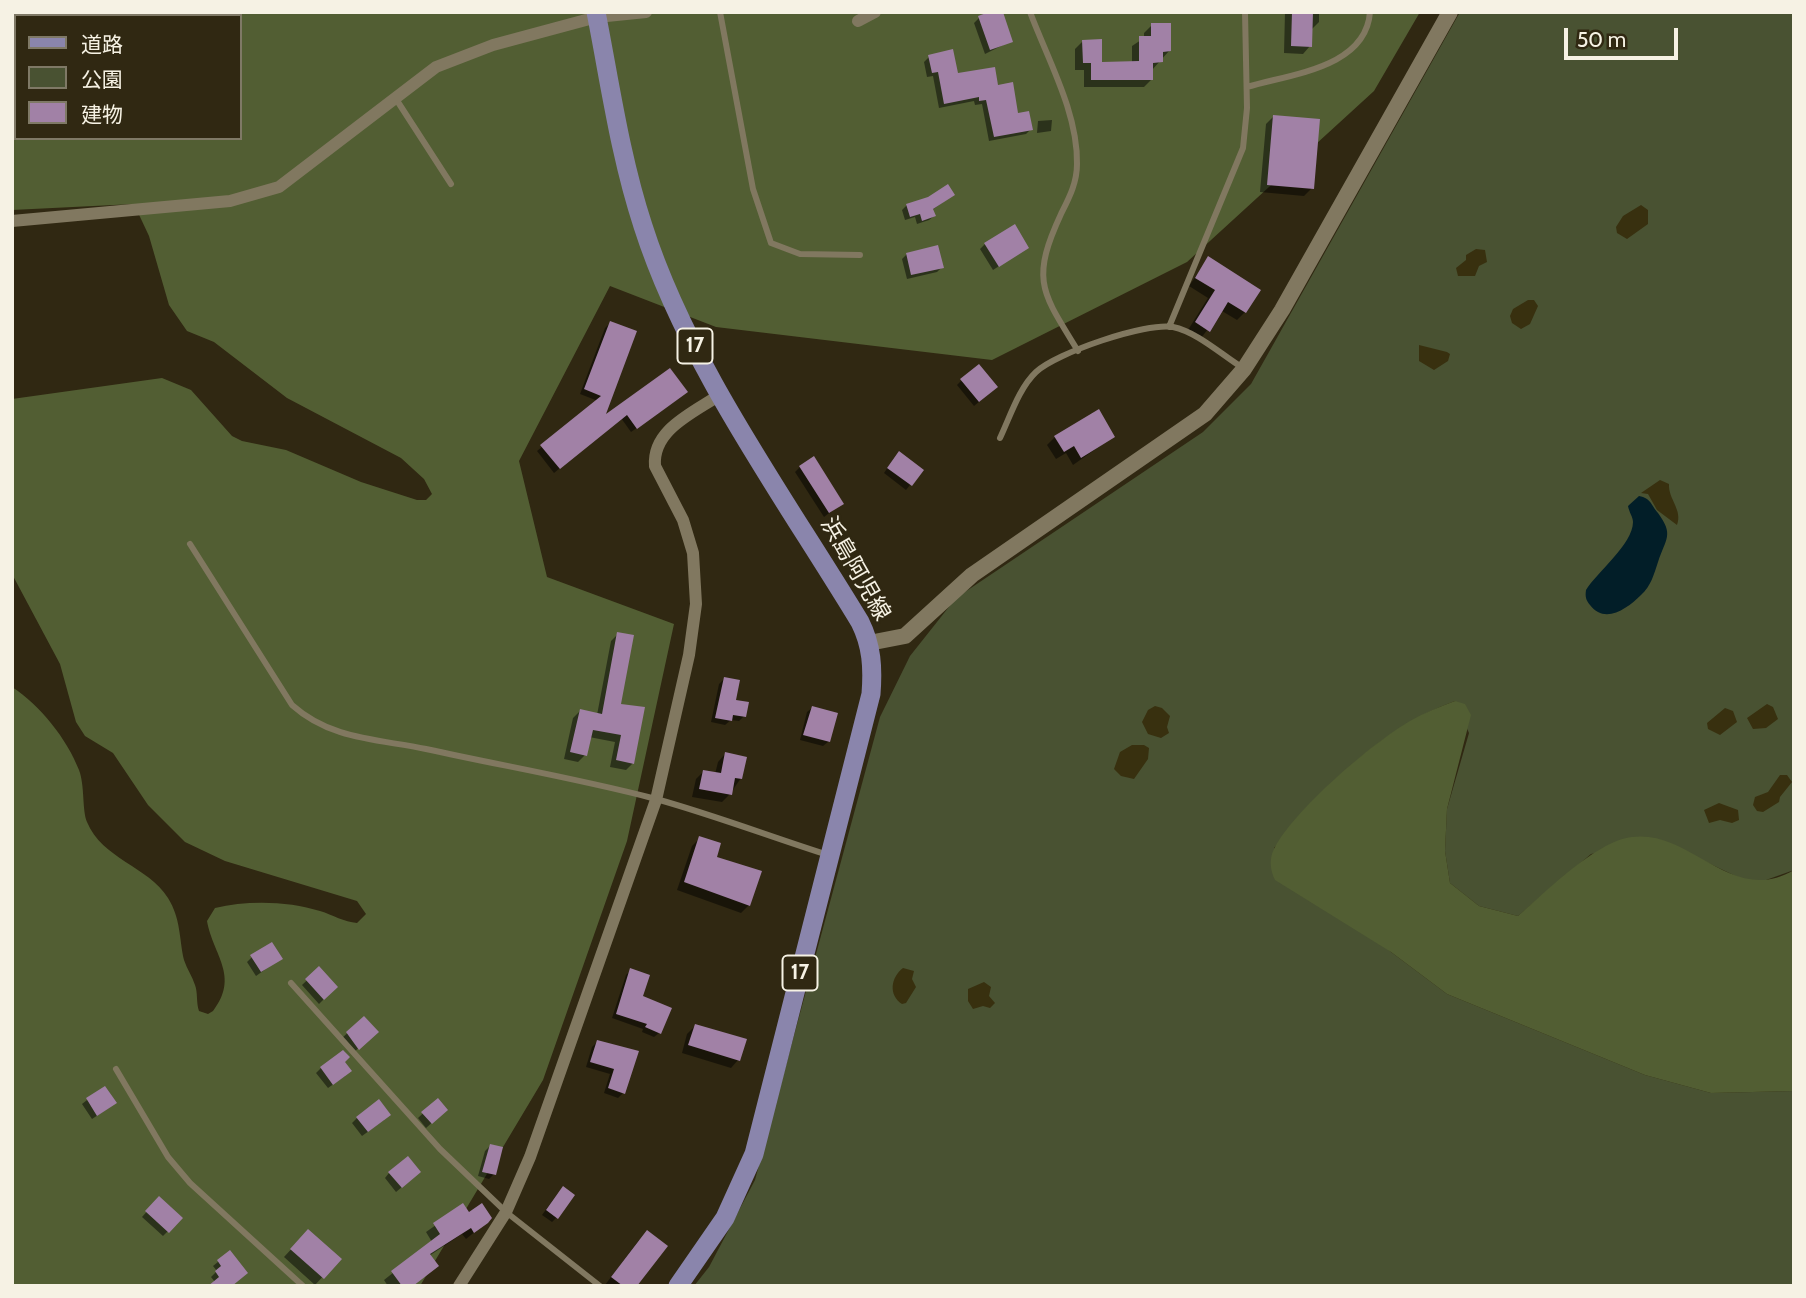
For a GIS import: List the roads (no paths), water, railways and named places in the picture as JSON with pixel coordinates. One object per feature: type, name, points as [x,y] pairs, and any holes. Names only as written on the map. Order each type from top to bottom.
[{"type":"main road","name":"浜島阿児線","points":[[596,15],[626,166],[643,226],[683,322],[721,394],[860,622],[869,643],[873,668],[871,694],[754,1154],[725,1218],[678,1286]]},
{"type":"street","points":[[12,221],[230,201],[254,196],[279,187],[436,67],[493,45],[596,15],[646,12]]},
{"type":"street","points":[[858,21],[875,12]]},
{"type":"street","points":[[869,643],[905,636],[972,575],[1205,414],[1244,369],[1282,310],[1450,12]]},
{"type":"street","points":[[459,1286],[506,1212],[530,1157],[656,800],[689,655],[697,578],[689,538],[655,466],[655,453],[663,434],[721,394]]},
{"type":"lane","points":[[720,12],[753,190],[771,243],[800,254],[860,255]]},
{"type":"lane","points":[[1030,12],[1066,107],[1076,145],[1077,174],[1074,187],[1046,246],[1042,272],[1046,299],[1078,351]]},
{"type":"lane","points":[[1169,327],[1238,163],[1246,130],[1245,12]]},
{"type":"lane","points":[[1247,87],[1347,55],[1363,39],[1370,12]]},
{"type":"lane","points":[[395,97],[451,184]]},
{"type":"lane","points":[[1000,438],[1026,384],[1036,372],[1048,363],[1142,329],[1169,327],[1184,331],[1244,369]]},
{"type":"lane","points":[[190,544],[276,682],[292,705],[305,717],[352,738],[408,745],[656,800],[830,855]]},
{"type":"lane","points":[[291,983],[440,1149],[506,1212],[600,1286]]},
{"type":"lane","points":[[116,1069],[168,1157],[190,1183],[303,1286]]},
{"type":"water","points":[[1639,496],[1648,500],[1663,520],[1667,532],[1666,542],[1652,580],[1636,600],[1616,612],[1602,614],[1589,603],[1586,590],[1627,539],[1633,522],[1628,506]]}]
